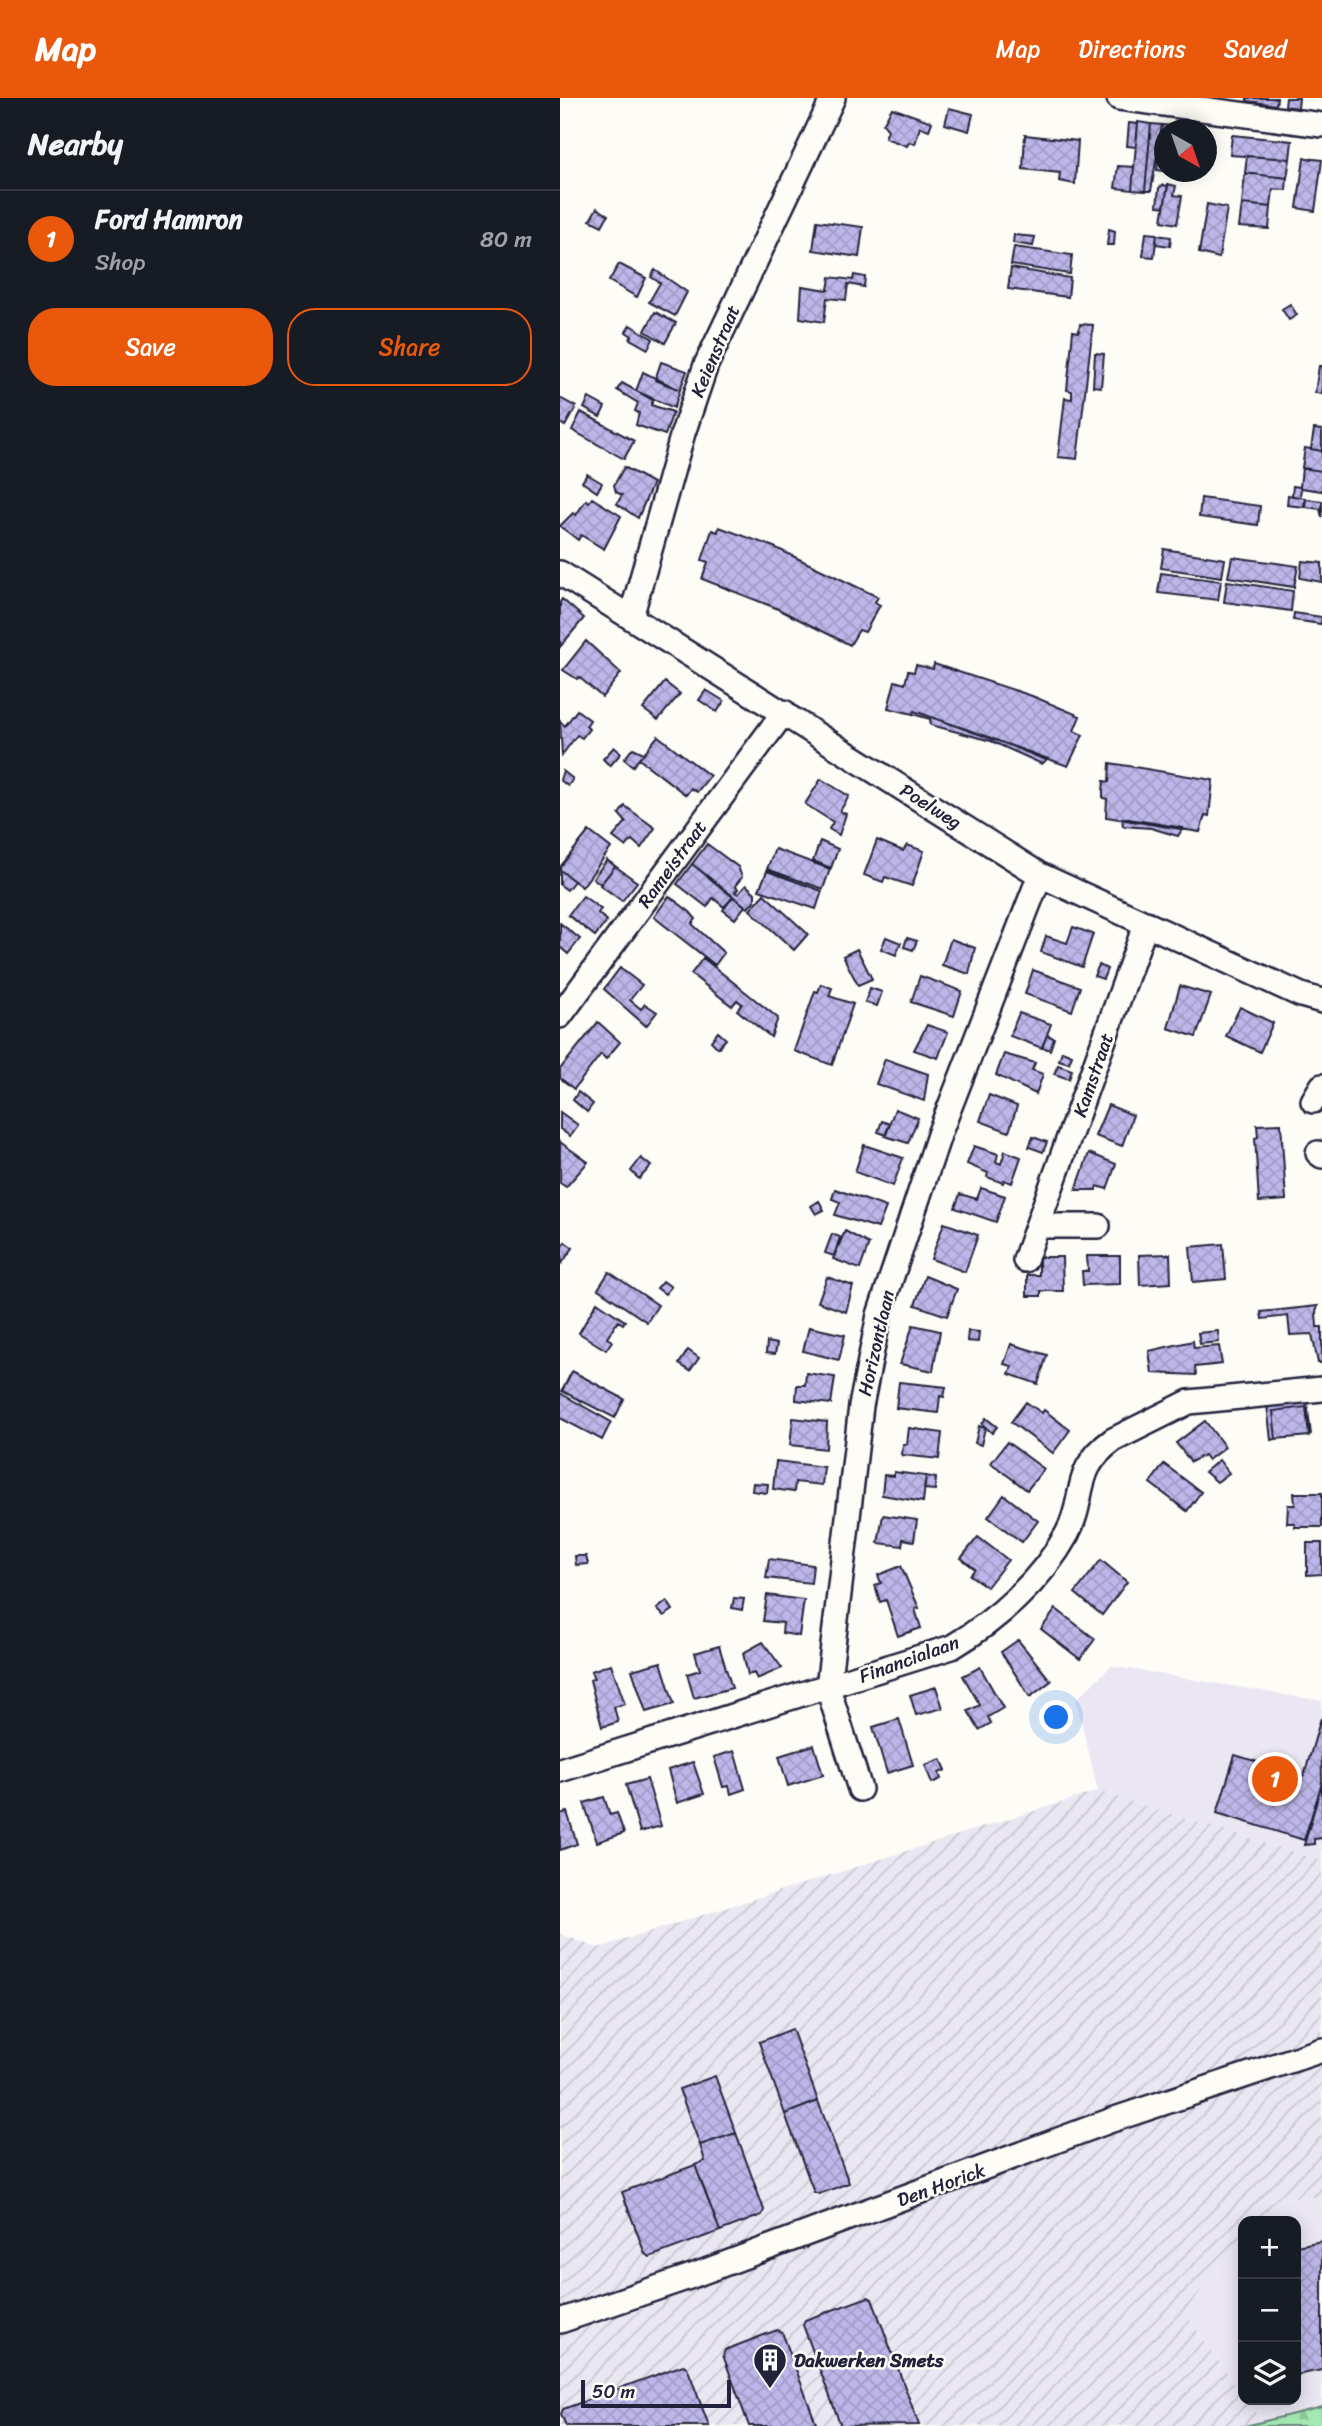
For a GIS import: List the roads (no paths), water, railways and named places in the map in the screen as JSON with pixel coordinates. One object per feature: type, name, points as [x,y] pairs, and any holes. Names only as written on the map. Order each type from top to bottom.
[{"type":"street","name":"Keienstraat","points":[[631,617],[683,433],[706,366],[833,98]]},
{"type":"street","points":[[1119,98],[1322,125]]},
{"type":"street","name":"Poelweg","points":[[560,573],[1040,875],[1301,995],[1322,1001]]},
{"type":"street","name":"Rameistraat","points":[[560,1016],[784,712]]},
{"type":"street","name":"Horizontlaan","points":[[860,1789],[828,1688],[861,1406],[879,1315],[940,1132],[1040,875]]},
{"type":"street","name":"Kamstraat","points":[[1026,1260],[1146,923]]},
{"type":"street","points":[[1040,1226],[1098,1226]]},
{"type":"street","name":"Financialaan","points":[[560,1770],[952,1647],[985,1627],[1037,1576],[1073,1521],[1082,1475],[1101,1448],[1189,1402],[1322,1389]]},
{"type":"street","name":"Den Horick","points":[[560,2321],[692,2276],[1125,2116],[1322,2050]]},
{"type":"place","name":"Ford Hamron","points":[[1275,1779]]},
{"type":"place","name":"Dakwerken Smets","points":[[770,2390]]}]
